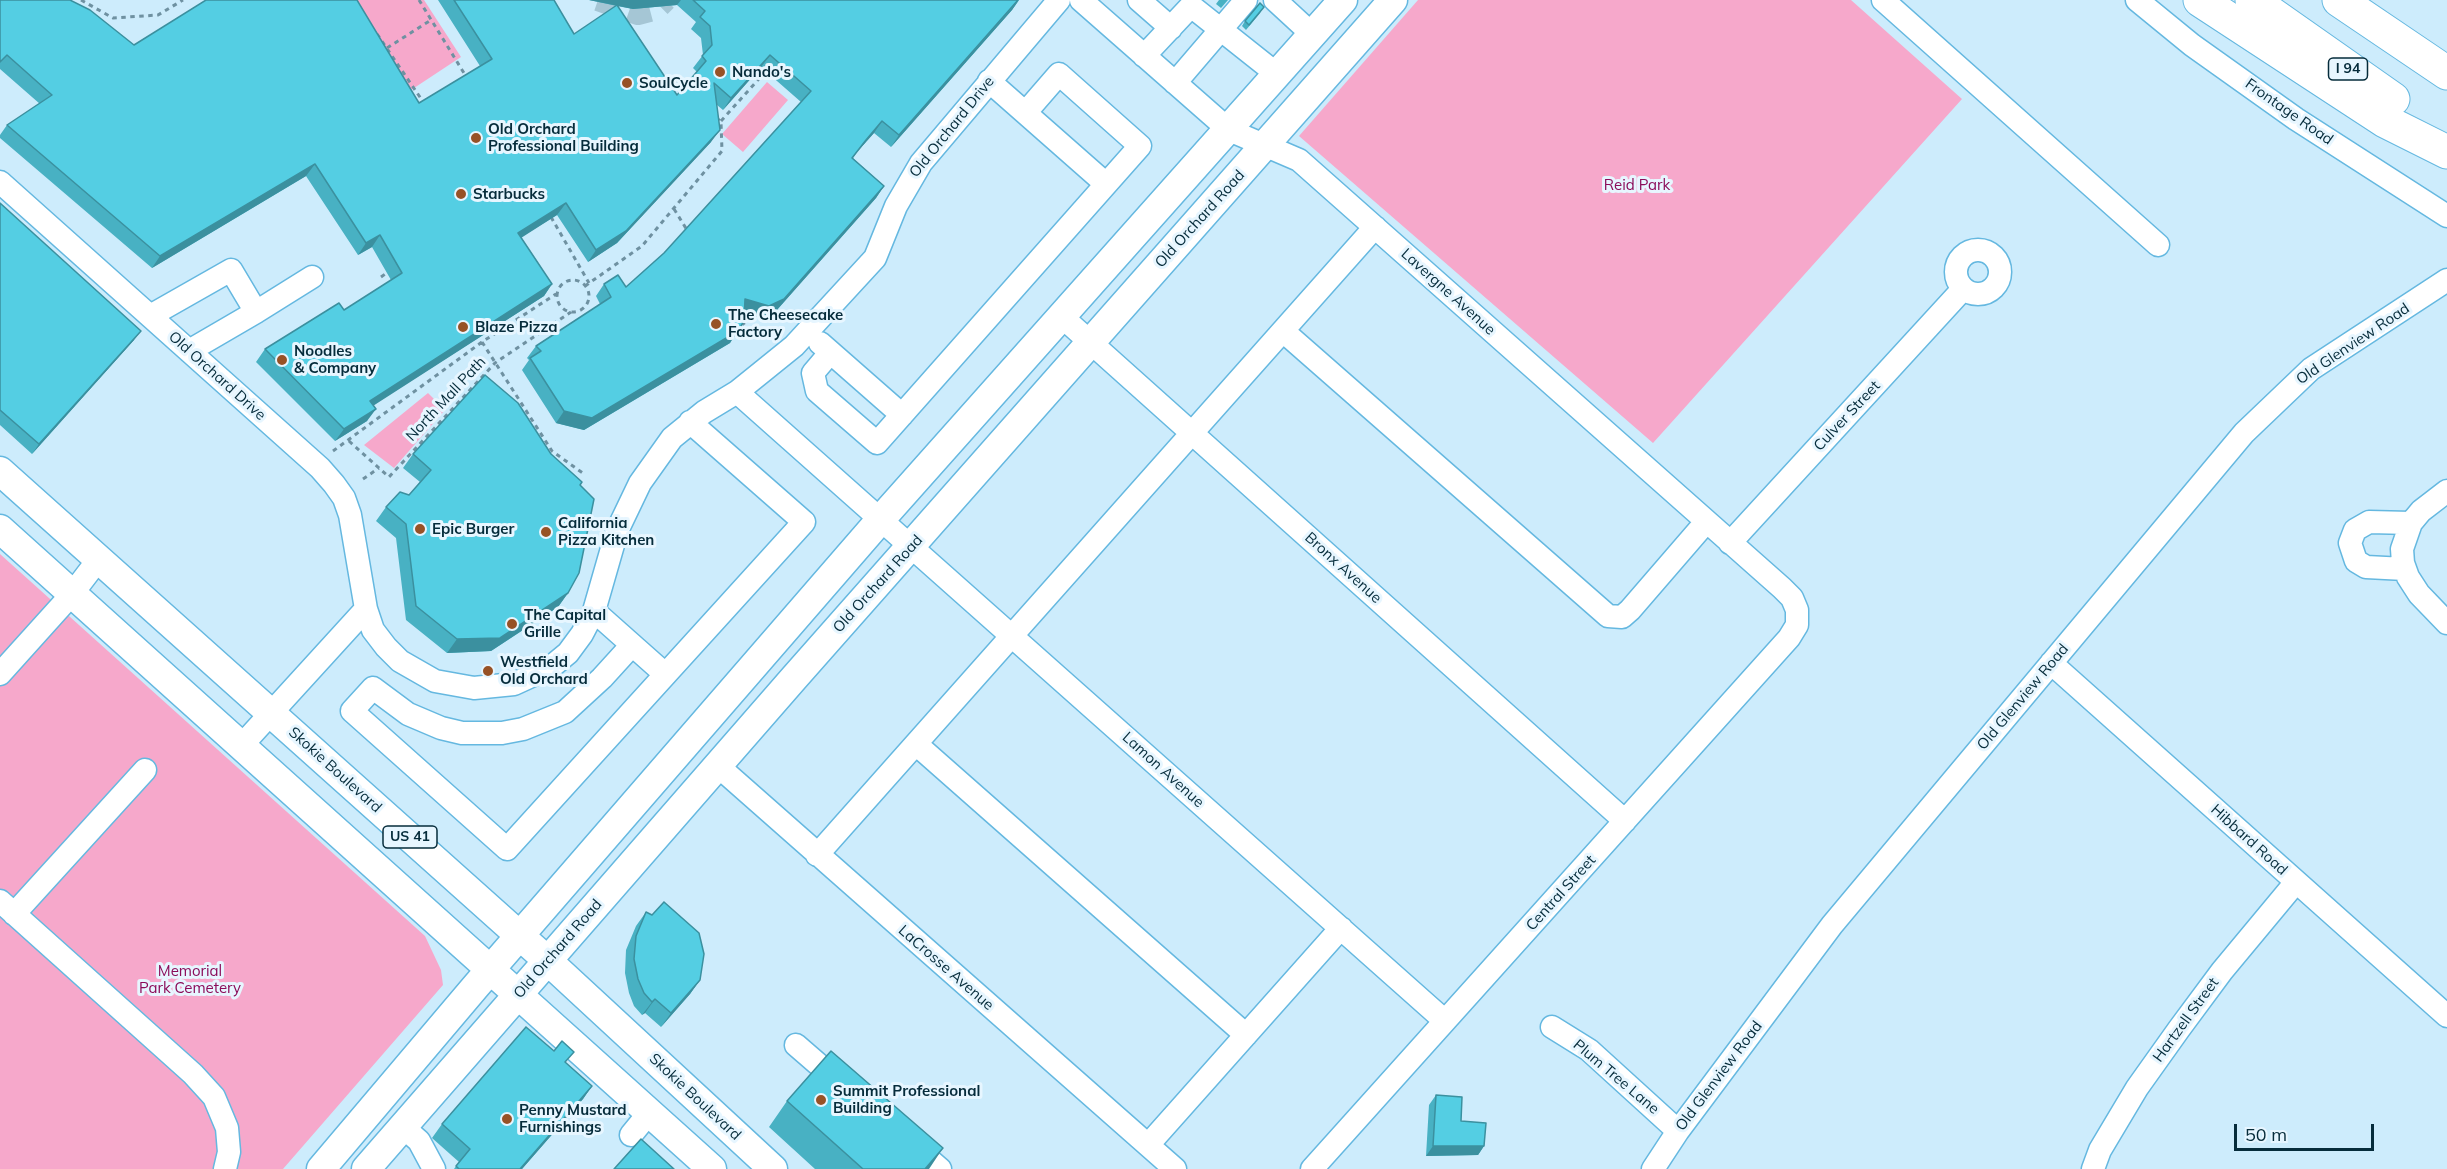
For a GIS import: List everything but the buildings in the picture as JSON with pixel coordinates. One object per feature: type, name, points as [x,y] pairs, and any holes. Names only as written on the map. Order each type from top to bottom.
[{"type":"highway","points":[[2200,0],[2385,120],[2447,152]]},
{"type":"highway","name":"I 94","points":[[2252,0],[2362,79],[2447,134]]},
{"type":"highway","points":[[2339,0],[2447,73]]},
{"type":"main road","points":[[321,1169],[519,935],[881,519],[1060,315],[1229,130],[1343,0]]},
{"type":"main road","name":"Old Orchard Road","points":[[366,1169],[717,766],[1393,0]]},
{"type":"main road","name":"Skokie Boulevard","points":[[0,471],[548,961],[773,1169]]},
{"type":"main road","name":"US 41","points":[[0,529],[712,1169]]},
{"type":"street","name":"Old Orchard Drive","points":[[0,182],[320,468],[344,498],[357,543],[366,609],[373,630],[400,660],[435,681],[474,688],[514,684],[551,667],[568,653],[594,611],[609,555],[629,504],[656,459],[672,438],[690,422],[737,392],[794,346],[875,258],[896,206],[921,163],[1059,0]]},
{"type":"street","name":"Lavergne Avenue","points":[[1081,0],[1229,130],[1299,159],[1782,588],[1792,598],[1797,610]]},
{"type":"street","points":[[1175,83],[1246,0]]},
{"type":"street","points":[[1275,0],[1313,34]]},
{"type":"street","points":[[1883,0],[2158,245]]},
{"type":"street","name":"Frontage Road","points":[[2137,0],[2192,45],[2296,119],[2447,216]]},
{"type":"street","points":[[1147,2],[1171,28]]},
{"type":"street","points":[[1144,56],[1191,6],[1278,75]]},
{"type":"street","points":[[830,353],[813,373],[818,391],[877,443],[1140,146],[1059,74],[1026,112]]},
{"type":"street","points":[[989,81],[1106,184]]},
{"type":"street","points":[[817,855],[1375,227]]},
{"type":"street","points":[[150,316],[231,270],[256,312]]},
{"type":"street","points":[[189,351],[312,277]]},
{"type":"street","name":"Old Glenview Road","points":[[1653,1169],[1678,1131],[1832,925],[2244,433],[2294,384],[2333,354],[2447,280]]},
{"type":"street","name":"Culver Street","points":[[1730,543],[1964,289]]},
{"type":"street","name":"Bronx Avenue","points":[[1060,315],[1625,821]]},
{"type":"street","points":[[807,331],[902,415]]},
{"type":"street","points":[[1283,331],[1608,616],[1622,617],[1630,610],[1706,522]]},
{"type":"street","points":[[737,392],[881,519]]},
{"type":"street","points":[[632,645],[603,678],[565,711],[523,729],[502,733],[462,733],[441,729],[408,714],[373,688],[352,711],[507,849],[804,522],[690,422]]},
{"type":"street","points":[[2447,491],[2421,511],[2411,523],[2403,559],[2419,594],[2447,623]]},
{"type":"street","name":"Lamon Avenue","points":[[881,519],[1445,1021]]},
{"type":"street","points":[[2403,559],[2366,567],[2356,561],[2350,543],[2355,530],[2369,522],[2411,523]]},
{"type":"street","points":[[0,674],[72,594],[99,560]]},
{"type":"street","points":[[242,745],[366,609]]},
{"type":"street","name":"Central Street","points":[[1312,1169],[1789,638],[1797,625],[1797,610]]},
{"type":"street","points":[[594,611],[665,674]]},
{"type":"street","name":"Hibbard Road","points":[[2051,663],[2447,1016]]},
{"type":"street","points":[[916,744],[1246,1035]]},
{"type":"street","name":"LaCrosse Avenue","points":[[717,766],[1175,1169]]},
{"type":"street","points":[[145,770],[7,907],[193,1074],[214,1097],[227,1128],[229,1152],[225,1169]]},
{"type":"street","name":"Hartzell Street","points":[[2093,1169],[2100,1150],[2131,1099],[2179,1029],[2222,971],[2296,882]]},
{"type":"street","points":[[1148,1145],[1341,928]]},
{"type":"street","name":"Plum Tree Lane","points":[[1552,1027],[1589,1050],[1678,1131]]},
{"type":"street","points":[[796,1046],[859,1100]]},
{"type":"street","points":[[631,1135],[650,1113]]},
{"type":"street","points":[[403,1127],[419,1141],[434,1169]]},
{"type":"street","points":[[895,1130],[940,1169]]},
{"type":"path","points":[[81,0],[113,18],[158,15],[183,0]]},
{"type":"path","points":[[419,0],[468,79]]},
{"type":"path","points":[[387,48],[432,20]]},
{"type":"path","points":[[374,29],[425,105]]},
{"type":"path","points":[[721,122],[766,71]]},
{"type":"path","points":[[664,92],[680,79],[688,88]]},
{"type":"path","points":[[587,284],[642,246],[722,151],[721,122],[712,113]]},
{"type":"path","points":[[674,209],[692,238]]},
{"type":"path","points":[[550,216],[587,284],[589,296],[586,305],[577,312],[570,312],[559,305],[556,294]]},
{"type":"path","points":[[381,277],[390,271]]},
{"type":"path","points":[[329,454],[482,342],[548,300],[556,294],[565,281],[576,280],[587,284]]},
{"type":"path","points":[[542,290],[548,300]]},
{"type":"path","name":"North Mall Path","points":[[379,468],[389,477],[495,363],[570,312]]},
{"type":"path","points":[[739,316],[751,336]]},
{"type":"path","points":[[482,342],[552,451],[584,474]]},
{"type":"path","points":[[349,441],[379,468],[363,479]]},
{"type":"green space","points":[[349,0],[424,0],[461,57],[408,92]]},
{"type":"green space","name":"Reid Park","points":[[1418,0],[1851,0],[1962,99],[1653,443],[1299,136]]},
{"type":"green space","points":[[767,82],[788,100],[743,152],[722,134]]},
{"type":"green space","points":[[428,393],[445,410],[394,468],[364,445]]},
{"type":"green space","name":"Memorial Park Cemetery","points":[[0,554],[425,936],[441,970],[443,985],[283,1169],[0,1169]]},
{"type":"tunnel","points":[[598,0],[638,14],[657,9],[666,0]]},
{"type":"place","name":"Nando's","points":[[720,72]]},
{"type":"place","name":"SoulCycle","points":[[627,83]]},
{"type":"place","name":"Old Orchard Professional Building","points":[[476,138]]},
{"type":"place","name":"Starbucks","points":[[461,194]]},
{"type":"place","name":"The Cheesecake Factory","points":[[716,324]]},
{"type":"place","name":"Blaze Pizza","points":[[463,327]]},
{"type":"place","name":"Noodles & Company","points":[[282,360]]},
{"type":"place","name":"Epic Burger","points":[[420,529]]},
{"type":"place","name":"California Pizza Kitchen","points":[[546,532]]},
{"type":"place","name":"The Capital Grille","points":[[512,624]]},
{"type":"place","name":"Westfield Old Orchard","points":[[488,671]]},
{"type":"place","name":"Summit Professional Building","points":[[821,1100]]},
{"type":"place","name":"Penny Mustard Furnishings","points":[[507,1119]]}]
